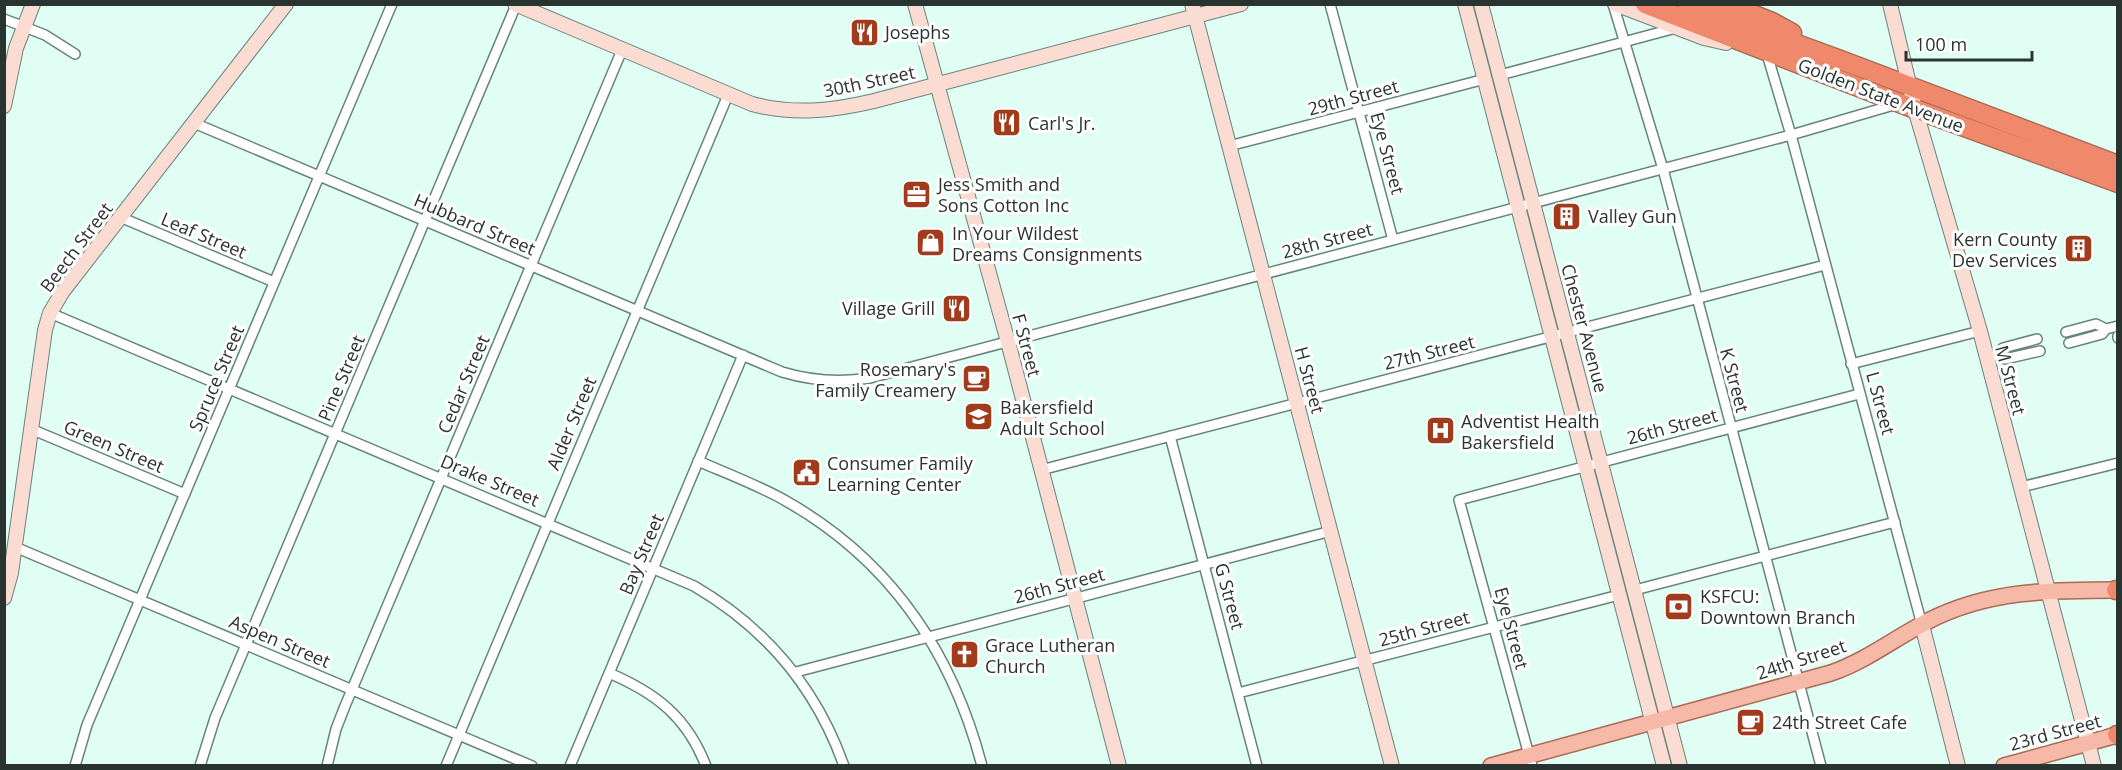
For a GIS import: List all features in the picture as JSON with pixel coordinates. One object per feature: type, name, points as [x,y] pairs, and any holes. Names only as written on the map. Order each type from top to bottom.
[{"type":"highway","name":"Golden State Avenue","points":[[1645,4],[1908,106],[2118,183]]},
{"type":"highway","name":"Golden State Avenue","points":[[1687,4],[1838,58],[2118,165]]},
{"type":"highway","points":[[1727,4],[1772,22],[1838,58]]},
{"type":"highway","points":[[2079,169],[2103,171],[2118,176]]},
{"type":"main road","name":"24th Street","points":[[1491,765],[1531,760],[1652,722],[1798,683],[1851,666],[1922,624],[1981,601],[2048,590],[2117,590]]},
{"type":"main road","name":"23rd Street","points":[[2004,765],[2117,735]]},
{"type":"street","points":[[4,106],[11,67],[33,4]]},
{"type":"street","name":"Beech Street","points":[[4,598],[11,573],[45,330],[50,312],[63,291],[286,4]]},
{"type":"street","name":"Spruce Street","points":[[75,765],[87,725],[392,4]]},
{"type":"street","name":"F Street","points":[[915,4],[1008,342],[1119,765]]},
{"type":"street","name":"30th Street","points":[[515,5],[728,95],[768,108],[809,111],[854,106],[937,85],[1194,11],[1241,4]]},
{"type":"street","name":"Eye Street","points":[[1330,4],[1393,240]]},
{"type":"street","name":"Chester Avenue","points":[[1465,4],[1664,765]]},
{"type":"street","name":"Chester Avenue","points":[[1481,4],[1680,765]]},
{"type":"street","points":[[1614,4],[1704,38],[1766,51]]},
{"type":"street","name":"K Street","points":[[1614,4],[1663,169],[1821,765]]},
{"type":"street","name":"M Street","points":[[1890,4],[1910,86],[1908,106],[1980,331],[1992,356],[2021,487],[2094,765]]},
{"type":"street","name":"Pine Street","points":[[200,765],[215,718],[515,5]]},
{"type":"street","name":"H Street","points":[[1194,11],[1392,765]]},
{"type":"street","points":[[4,19],[45,35],[75,54]]},
{"type":"street","points":[[1500,75],[1678,28]]},
{"type":"street","name":"Cedar Street","points":[[327,765],[336,729],[352,690],[622,50]]},
{"type":"street","name":"L Street","points":[[1766,51],[1791,135],[1958,765]]},
{"type":"street","name":"29th Street","points":[[1229,146],[1485,79]]},
{"type":"street","name":"Alder Street","points":[[446,765],[728,95]]},
{"type":"street","name":"28th Street","points":[[743,355],[797,377],[849,381],[870,378],[1908,106]]},
{"type":"street","name":"Hubbard Street","points":[[194,123],[743,355]]},
{"type":"street","name":"Leaf Street","points":[[120,217],[274,282]]},
{"type":"street","name":"27th Street","points":[[1041,470],[1825,265]]},
{"type":"street","name":"Drake Street","points":[[50,312],[694,586],[731,609],[764,637],[796,672],[826,720],[844,765]]},
{"type":"street","points":[[2066,332],[2096,324],[2106,329]]},
{"type":"street","points":[[2069,343],[2102,334],[2106,329],[2118,326]]},
{"type":"street","points":[[1851,364],[1980,331]]},
{"type":"street","points":[[1992,356],[2003,348],[2037,339]]},
{"type":"street","points":[[1992,356],[2005,359],[2040,351]]},
{"type":"street","name":"Bay Street","points":[[570,765],[743,355]]},
{"type":"street","name":"26th Street","points":[[1459,500],[1859,394]]},
{"type":"street","name":"Green Street","points":[[31,429],[185,494]]},
{"type":"street","name":"G Street","points":[[1170,436],[1257,765]]},
{"type":"street","points":[[698,461],[785,500],[831,530],[867,560],[892,587],[929,637],[961,699],[982,765]]},
{"type":"street","points":[[2021,487],[2118,463]]},
{"type":"street","name":"Eye Street","points":[[1459,500],[1531,760]]},
{"type":"street","points":[[1635,590],[1895,522]]},
{"type":"street","name":"26th Street","points":[[796,672],[1331,531]]},
{"type":"street","name":"Aspen Street","points":[[15,547],[532,765]]},
{"type":"street","points":[[1619,595],[1639,635],[1648,642]]},
{"type":"street","name":"25th Street","points":[[1238,693],[1619,595]]},
{"type":"street","points":[[609,673],[644,690],[671,710],[692,736],[706,765]]},
{"type":"place","name":"Josephs","points":[[864,32]]},
{"type":"place","name":"Carl's Jr.","points":[[1007,123]]},
{"type":"place","name":"Jess Smith and Sons Cotton Inc","points":[[917,194]]},
{"type":"place","name":"Valley Gun","points":[[1567,216]]},
{"type":"place","name":"In Your Wildest Dreams Consignments","points":[[931,243]]},
{"type":"place","name":"Kern County Dev Services","points":[[2078,249]]},
{"type":"place","name":"Village Grill","points":[[956,308]]},
{"type":"place","name":"Rosemary's Family Creamery","points":[[977,379]]},
{"type":"place","name":"Bakersfield Adult School","points":[[979,417]]},
{"type":"place","name":"Adventist Health Bakersfield","points":[[1440,431]]},
{"type":"place","name":"Consumer Family Learning Center","points":[[806,473]]},
{"type":"place","name":"KSFCU: Downtown Branch","points":[[1679,606]]},
{"type":"place","name":"Grace Lutheran Church","points":[[964,655]]},
{"type":"place","name":"24th Street Cafe","points":[[1751,722]]}]
